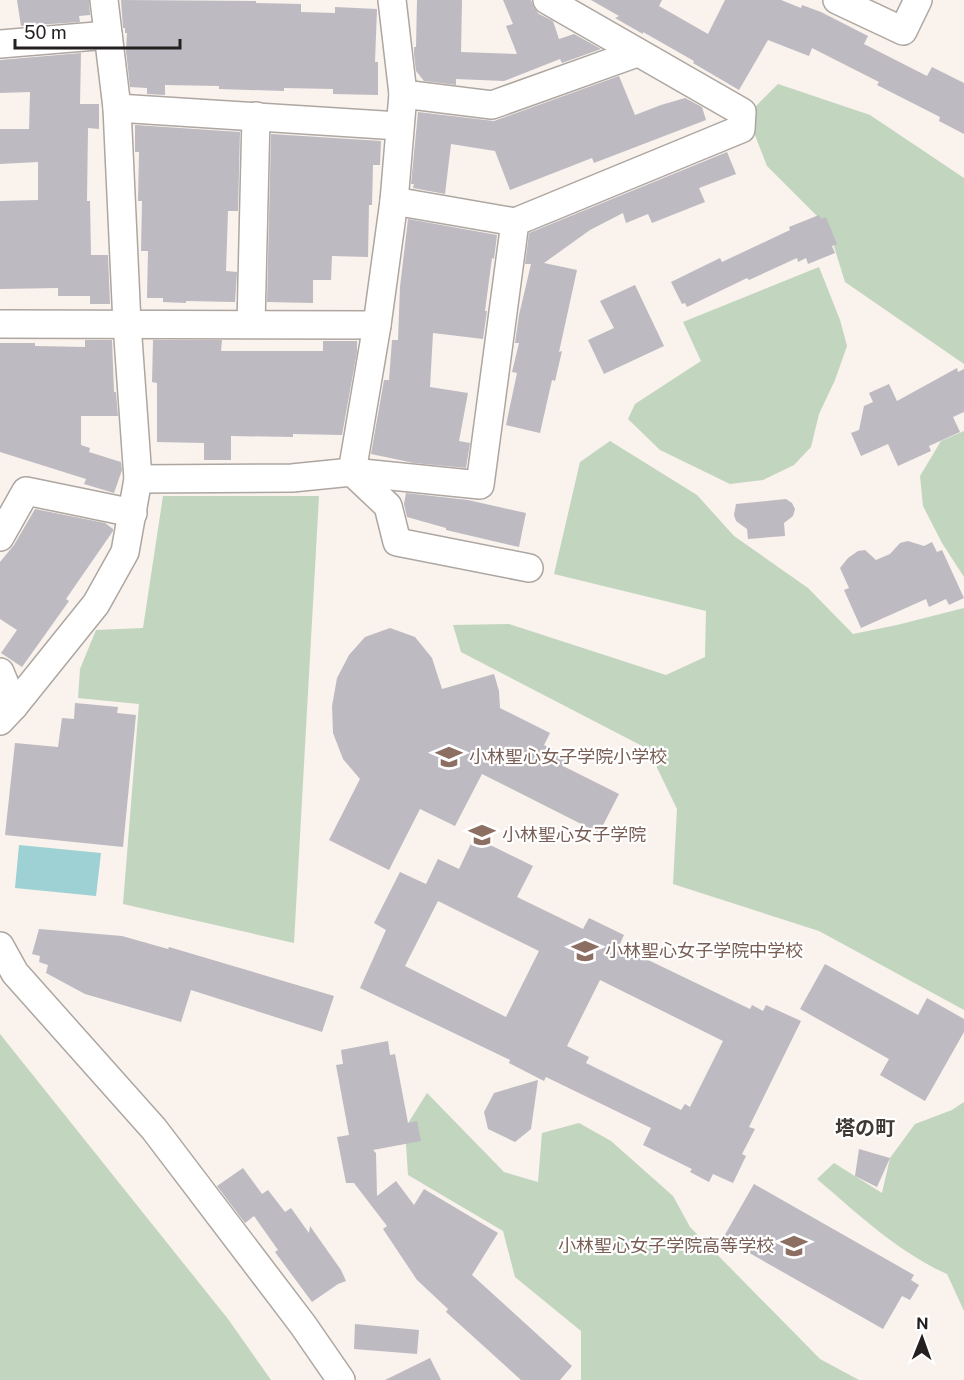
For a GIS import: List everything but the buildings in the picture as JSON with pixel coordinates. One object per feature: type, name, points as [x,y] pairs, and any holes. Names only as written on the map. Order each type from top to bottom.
[{"type":"street","points":[[7,713],[96,604],[125,552],[138,479],[127,324],[117,108],[104,0]]},
{"type":"street","points":[[352,472],[377,325],[394,201],[403,94],[392,0]]},
{"type":"street","points":[[394,201],[515,222],[741,129],[742,112],[547,0]]},
{"type":"street","points":[[837,0],[903,31],[918,0]]},
{"type":"street","points":[[0,44],[108,35]]},
{"type":"street","points":[[403,94],[492,105],[637,53]]},
{"type":"street","points":[[117,108],[399,126]]},
{"type":"street","points":[[250,324],[256,116]]},
{"type":"street","points":[[138,479],[292,478],[352,472],[480,485],[515,222]]},
{"type":"street","points":[[0,324],[377,325]]},
{"type":"street","points":[[352,472],[388,506],[397,542],[529,568]]},
{"type":"street","points":[[0,537],[26,491],[133,513]]},
{"type":"street","points":[[0,672],[7,713]]},
{"type":"street","points":[[0,946],[15,973],[154,1130],[303,1325],[341,1380]]},
{"type":"green space","points":[[778,84],[870,115],[964,178],[964,364],[845,282],[828,227],[767,166],[747,115]]},
{"type":"green space","points":[[819,267],[840,320],[847,346],[835,380],[819,414],[811,447],[794,465],[763,480],[730,484],[660,450],[628,419],[635,404],[701,361],[683,322]]},
{"type":"green space","points":[[964,431],[964,577],[942,543],[923,506],[920,476],[941,441]]},
{"type":"green space","points":[[610,441],[697,495],[734,536],[808,588],[853,634],[964,608],[964,1010],[819,931],[673,884],[677,809],[648,749],[461,652],[453,625],[509,624],[666,675],[705,657],[706,611],[554,574],[580,462]]},
{"type":"green space","points":[[163,496],[319,496],[294,943],[123,904],[139,704],[78,698],[80,669],[96,630],[143,628]]},
{"type":"green space","points":[[0,1034],[228,1319],[271,1380],[0,1380]]},
{"type":"green space","points":[[427,1093],[504,1172],[538,1182],[542,1133],[579,1123],[611,1141],[673,1196],[690,1227],[820,1359],[859,1380],[581,1380],[581,1331],[515,1277],[503,1231],[408,1175],[405,1128]]},
{"type":"green space","points":[[964,1102],[964,1311],[947,1274],[895,1244],[817,1179],[834,1163],[882,1193],[890,1158],[915,1124],[952,1110]]},
{"type":"water","points":[[19,845],[101,853],[96,896],[15,888]]},
{"type":"place","name":"小林聖心女子学院小学校","points":[[449,757]]},
{"type":"place","name":"小林聖心女子学院","points":[[482,835]]},
{"type":"place","name":"小林聖心女子学院中学校","points":[[585,951]]},
{"type":"place","name":"小林聖心女子学院高等学校","points":[[794,1246]]},
{"type":"district","name":"塔の町","points":[[865,1128]]}]
